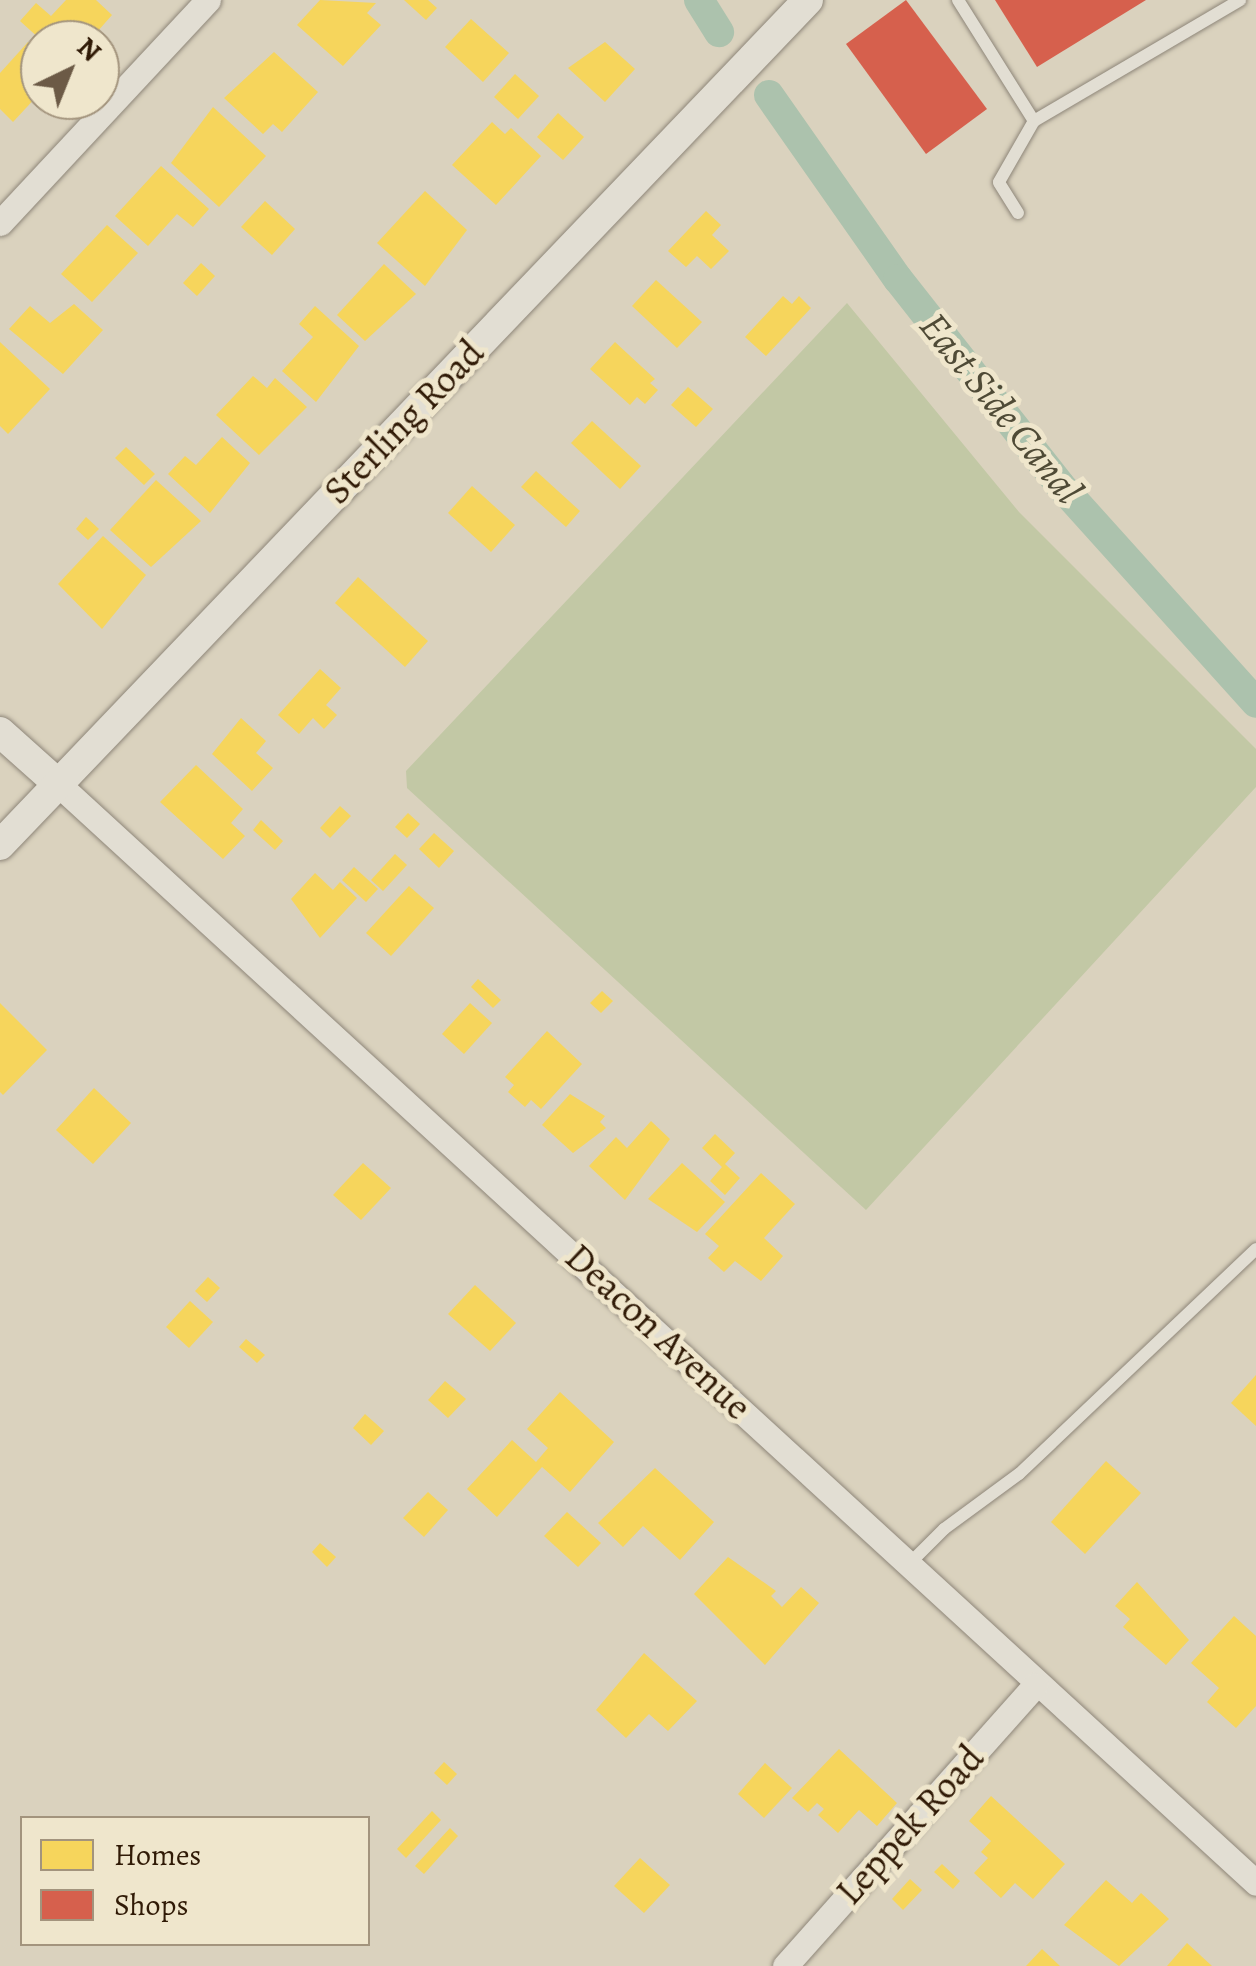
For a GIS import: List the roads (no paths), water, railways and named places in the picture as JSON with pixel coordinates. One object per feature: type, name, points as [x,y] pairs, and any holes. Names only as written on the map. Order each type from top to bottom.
[{"type":"street","points":[[0,223],[208,0]]},
{"type":"street","name":"Sterling Road","points":[[0,845],[808,0]]},
{"type":"street","points":[[0,732],[57,783]]},
{"type":"street","name":"Deacon Avenue","points":[[57,783],[1035,1684],[1252,1871]]},
{"type":"street","name":"Leppek Road","points":[[785,1966],[1035,1684]]},
{"type":"lane","points":[[958,0],[1034,121]]},
{"type":"lane","points":[[1018,212],[999,182],[1034,121],[1240,0]]},
{"type":"lane","points":[[908,1565],[944,1529],[1019,1474],[1256,1249]]},
{"type":"waterway","name":"East Side Canal","points":[[699,0],[719,32]]},
{"type":"waterway","name":"East Side Canal","points":[[769,95],[898,279],[1060,485],[1256,703]]}]
